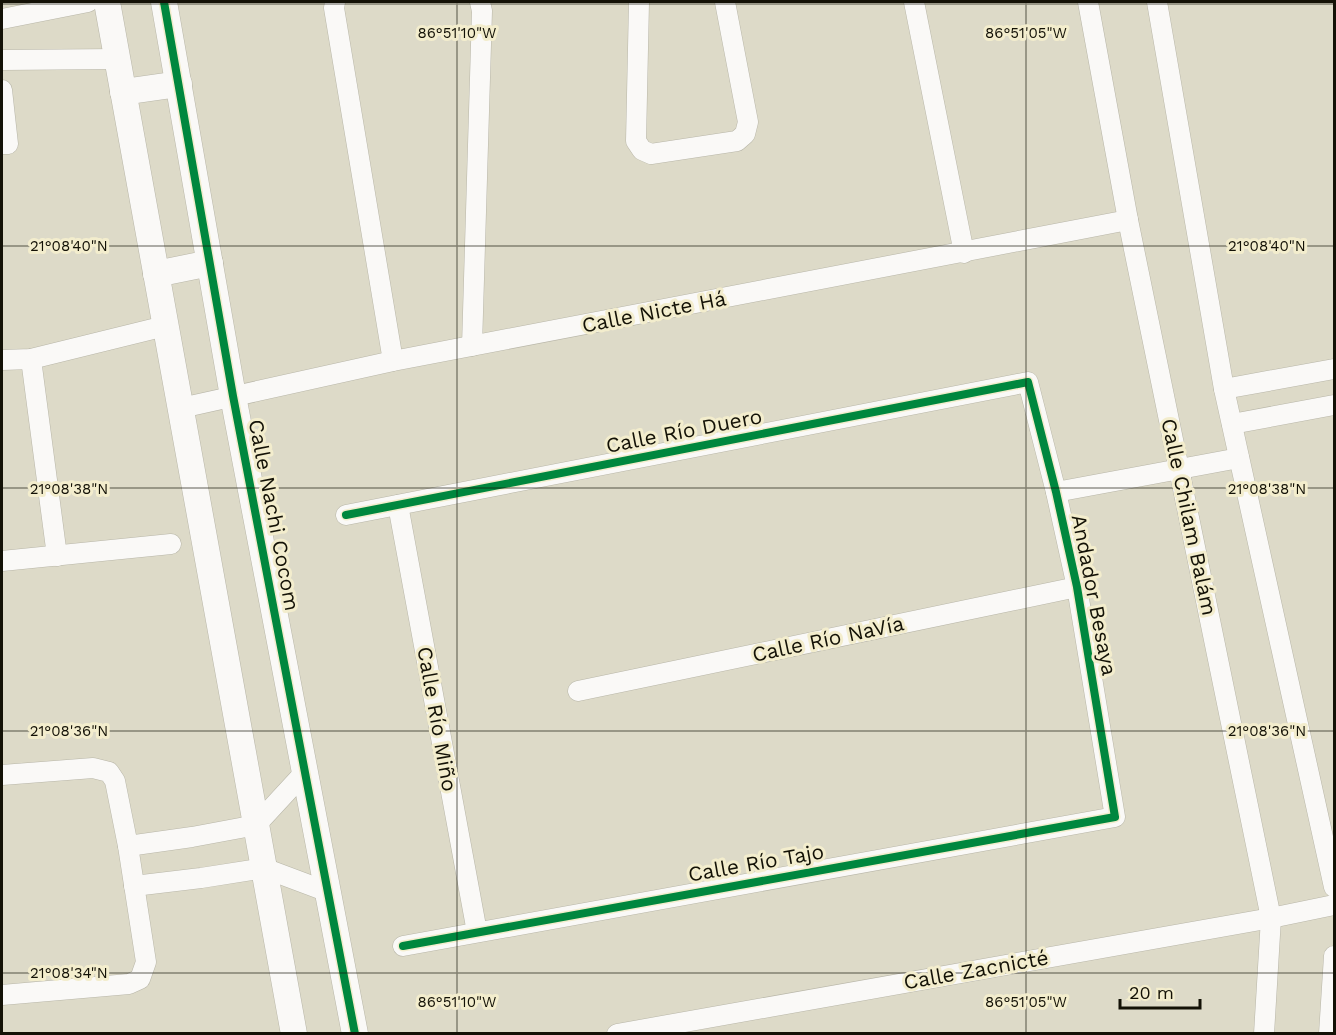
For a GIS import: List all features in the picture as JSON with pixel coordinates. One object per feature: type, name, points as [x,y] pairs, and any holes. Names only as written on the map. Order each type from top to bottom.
[{"type":"street","points":[[2,19],[88,2]]},
{"type":"street","points":[[107,2],[294,1034]]},
{"type":"street","name":"Calle Nachi Cocom","points":[[164,2],[233,396],[355,1034]]},
{"type":"street","points":[[335,2],[334,8],[393,361]]},
{"type":"street","points":[[472,346],[482,11],[480,2]]},
{"type":"street","points":[[639,2],[636,141],[642,150],[651,154],[737,141],[745,134],[748,122],[725,2]]},
{"type":"street","points":[[914,2],[964,253]]},
{"type":"street","name":"Calle Chilam Balám","points":[[1088,2],[1128,220],[1271,918],[1263,1034]]},
{"type":"street","points":[[1157,2],[1224,389],[1335,887]]},
{"type":"street","points":[[2,60],[117,59]]},
{"type":"street","points":[[123,92],[178,84]]},
{"type":"street","points":[[2,90],[8,144],[2,144]]},
{"type":"street","name":"Calle Nicte Há","points":[[181,408],[393,361],[1128,220]]},
{"type":"street","points":[[156,274],[210,263]]},
{"type":"street","points":[[2,360],[31,359],[165,326]]},
{"type":"street","points":[[31,359],[57,556]]},
{"type":"street","points":[[1224,389],[1335,369]]},
{"type":"street","name":"Andador Besaya","points":[[1028,382],[1077,586],[1115,816]]},
{"type":"street","name":"Calle Río Duero","points":[[346,515],[1028,382]]},
{"type":"street","points":[[1232,424],[1335,405]]},
{"type":"street","points":[[1056,492],[1239,458]]},
{"type":"street","name":"Calle Río Miño","points":[[398,505],[477,932]]},
{"type":"street","points":[[2,561],[171,544]]},
{"type":"street","name":"Calle Río NaVía","points":[[578,691],[1077,586]]},
{"type":"street","points":[[2,775],[93,768],[109,772],[116,781],[146,962],[140,979],[129,984],[2,995]]},
{"type":"street","points":[[128,846],[256,825],[305,772]]},
{"type":"street","name":"Calle Río Tajo","points":[[403,946],[1115,816]]},
{"type":"street","points":[[134,886],[264,868],[328,892]]},
{"type":"street","name":"Calle Zacnicté","points":[[616,1034],[1271,918],[1335,904]]},
{"type":"street","points":[[1329,1034],[1335,956]]},
{"type":"cycle path","points":[[164,2],[233,396],[355,1034]]},
{"type":"cycle path","points":[[346,515],[1028,382],[1077,587],[1115,817],[403,946]]}]
